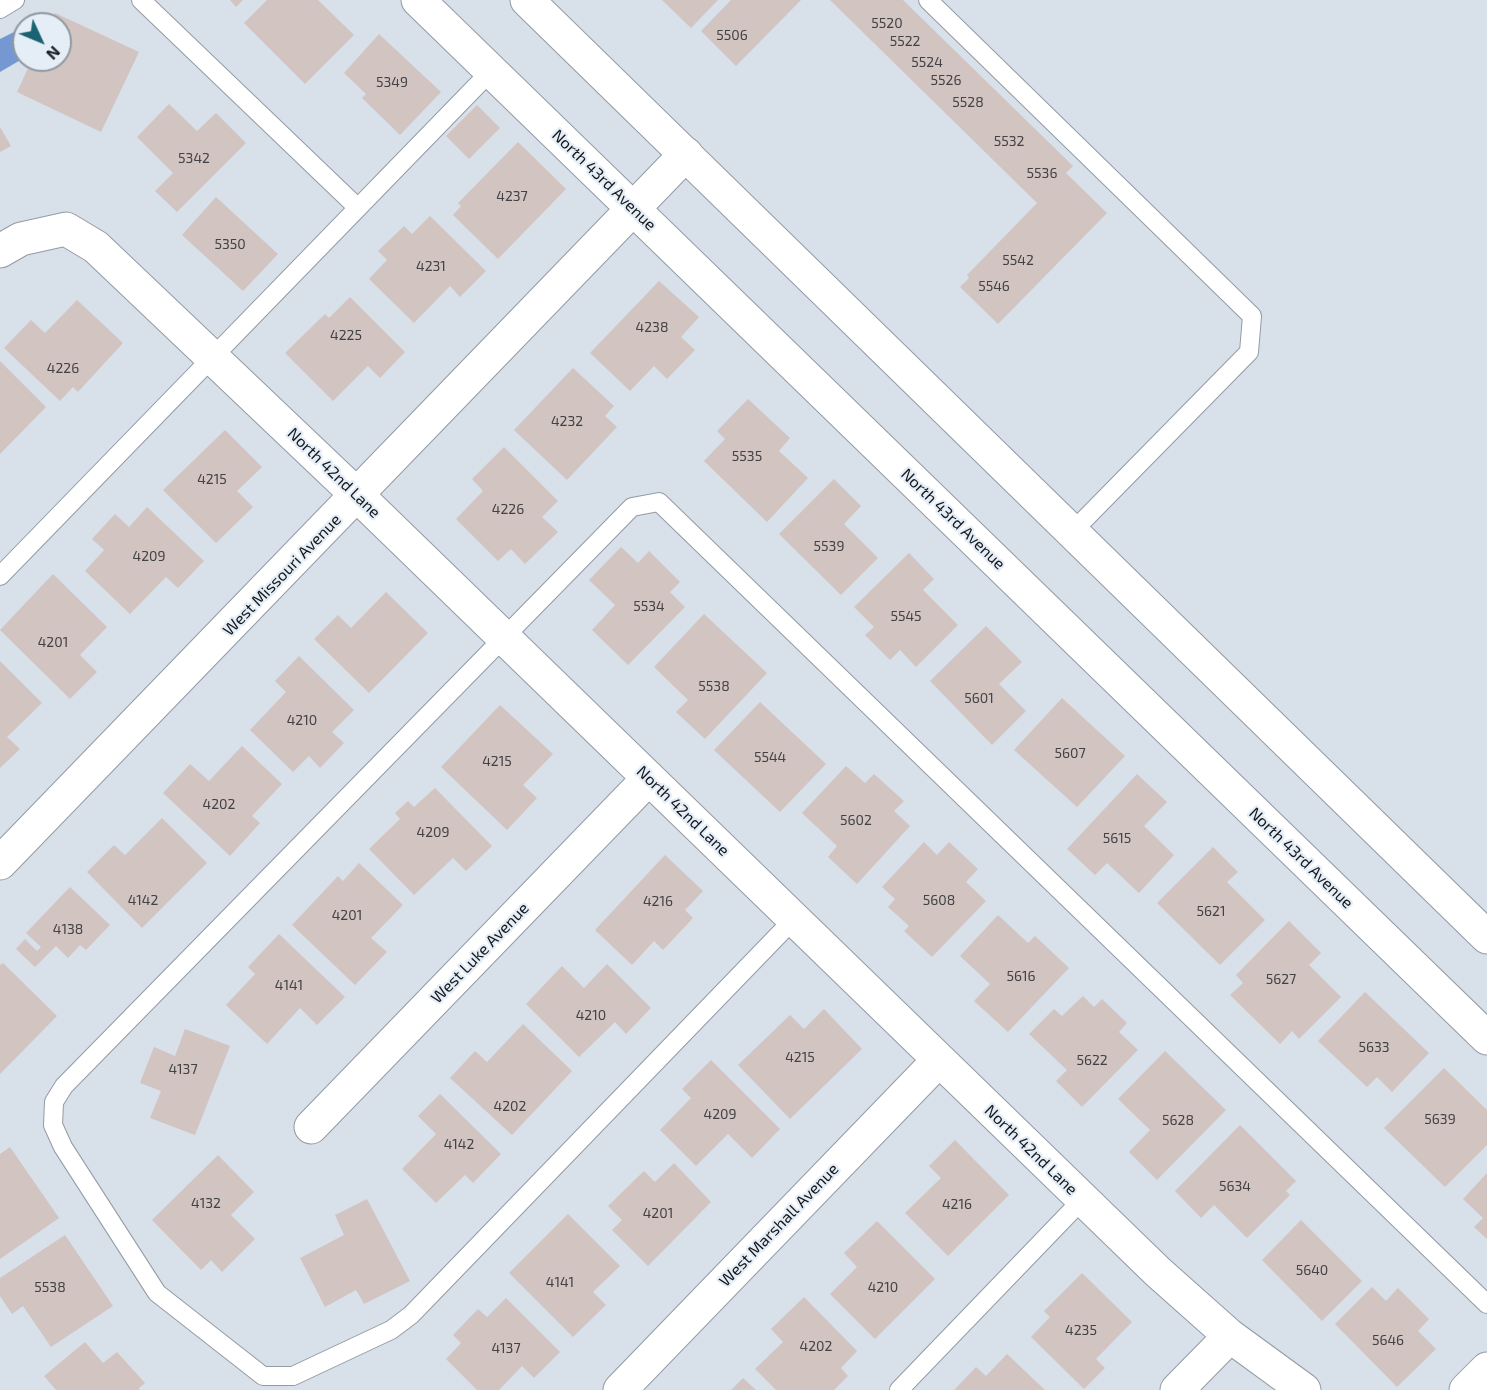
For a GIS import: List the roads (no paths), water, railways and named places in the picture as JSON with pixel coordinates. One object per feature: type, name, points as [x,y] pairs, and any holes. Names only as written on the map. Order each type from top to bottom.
[{"type":"street","name":"North 43rd Avenue","points":[[418,0],[1487,1038]]},
{"type":"street","points":[[542,5],[686,154],[1487,937]]},
{"type":"street","name":"West Missouri Avenue","points":[[0,863],[686,154]]},
{"type":"street","name":"North 42nd Lane","points":[[0,251],[21,239],[66,229],[96,247],[358,495],[1082,1200],[1230,1336],[1304,1390]]},
{"type":"street","name":"West Luke Avenue","points":[[311,1127],[649,778]]},
{"type":"street","name":"West Marshall Avenue","points":[[620,1390],[939,1060]]},
{"type":"street","points":[[1177,1390],[1230,1336]]},
{"type":"street","points":[[1466,1390],[1487,1369]]},
{"type":"lane","points":[[0,9],[15,0]]},
{"type":"lane","points":[[141,0],[358,208]]},
{"type":"lane","points":[[927,0],[1252,316],[1249,352],[1073,531]]},
{"type":"lane","points":[[0,576],[491,71]]},
{"type":"lane","points":[[793,920],[411,1315],[391,1330],[293,1376],[263,1376],[157,1293],[63,1147],[53,1125],[54,1102],[72,1078],[632,507],[659,502],[1487,1304]]},
{"type":"lane","points":[[899,1390],[1082,1200]]},
{"type":"water","points":[[12,33],[12,65],[0,72],[0,39]]}]
